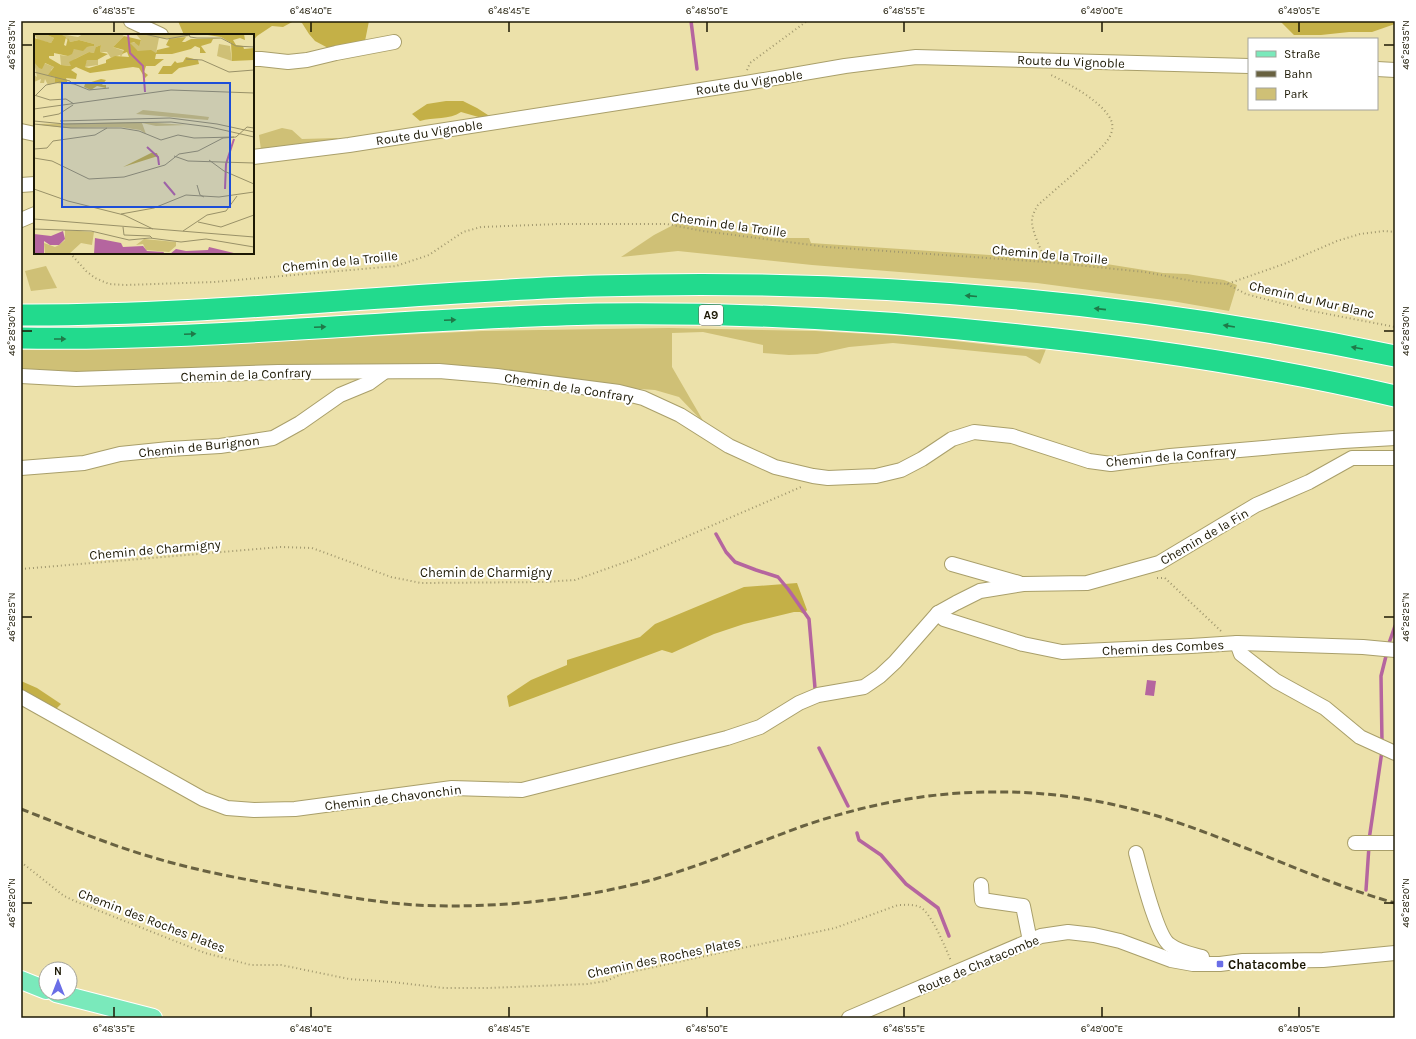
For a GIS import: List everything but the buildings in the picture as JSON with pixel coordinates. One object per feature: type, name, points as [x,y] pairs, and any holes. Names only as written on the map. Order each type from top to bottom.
[{"type":"highway","points":[[21,315],[135,313],[434,294],[597,286],[786,286],[927,292],[1105,309],[1240,328],[1395,356]]},
{"type":"highway","name":"A9","points":[[21,338],[142,337],[430,321],[595,314],[691,314],[779,317],[914,325],[1100,344],[1245,366],[1395,396]]},
{"type":"main road","points":[[21,980],[38,987]]},
{"type":"main road","points":[[78,999],[153,1018]]},
{"type":"street","points":[[131,21],[158,34]]},
{"type":"street","points":[[254,59],[288,62],[307,60],[394,42]]},
{"type":"street","name":"Route du Vignoble","points":[[254,157],[349,145],[746,83],[845,66],[916,57],[1248,66]]},
{"type":"street","points":[[1378,69],[1395,70]]},
{"type":"street","points":[[21,131],[34,134]]},
{"type":"street","points":[[21,185],[34,184]]},
{"type":"street","points":[[21,220],[34,214]]},
{"type":"street","name":"Chemin de la Confrary","points":[[21,376],[76,379],[278,372],[439,372],[497,376],[619,392],[643,398],[680,415],[729,446],[775,467],[828,478],[876,476],[901,470],[922,459],[952,439],[974,432],[1012,436],[1089,461],[1111,464],[1186,455],[1343,441],[1395,438]]},
{"type":"street","name":"Chemin de Burignon","points":[[21,468],[84,463],[120,454],[220,446],[273,438],[300,423],[340,395],[368,383],[384,372]]},
{"type":"street","name":"Chemin de la Fin","points":[[938,614],[956,602],[980,591],[1023,584],[1087,583],[1159,563],[1256,505],[1310,482],[1352,458],[1395,458]]},
{"type":"street","points":[[952,564],[1023,584]]},
{"type":"street","name":"Chemin des Combes","points":[[938,614],[944,619],[1023,644],[1062,652],[1190,646],[1231,639],[1395,650]]},
{"type":"street","name":"Chemin de Chavonchin","points":[[21,697],[203,799],[227,808],[239,810],[295,809],[452,788],[522,790],[727,738],[760,727],[799,703],[818,695],[864,687],[880,676],[895,662],[938,614]]},
{"type":"street","points":[[1231,639],[1241,654],[1276,681],[1325,708],[1360,737],[1395,753]]},
{"type":"street","points":[[1355,843],[1395,843]]},
{"type":"street","points":[[1136,853],[1156,920],[1169,945],[1183,952],[1220,964]]},
{"type":"street","points":[[981,885],[982,900],[1023,906],[1030,941]]},
{"type":"street","name":"Route de Chatacombe","points":[[849,1018],[1041,936],[1068,932],[1094,935],[1120,941],[1171,960],[1193,964],[1220,964],[1243,961],[1323,960],[1395,953]]},
{"type":"path","points":[[746,83],[746,74],[750,63],[807,21]]},
{"type":"path","points":[[1046,262],[1033,228],[1032,221],[1038,205],[1085,164],[1109,139],[1112,131],[1112,123],[1100,106],[1070,84],[1051,75]]},
{"type":"path","name":"Chemin de la Troille","points":[[71,254],[86,271],[95,278],[109,284],[125,285],[214,282],[396,266],[429,255],[463,232],[481,227],[559,224],[667,224],[703,231],[827,246],[1046,262],[1145,272],[1198,282],[1227,284],[1284,264],[1337,241],[1360,234],[1384,231],[1395,232]]},
{"type":"path","name":"Chemin du Mur Blanc","points":[[1227,284],[1246,294],[1307,310],[1395,327]]},
{"type":"path","name":"Chemin de Charmigny","points":[[21,569],[281,547],[312,548],[391,577],[421,583],[545,582],[575,580],[637,558],[800,488],[813,476]]},
{"type":"path","points":[[1156,578],[1165,578],[1231,639]]},
{"type":"path","name":"Chemin des Roches Plates","points":[[21,862],[64,896],[206,953],[251,965],[281,964],[349,979],[444,988],[488,988],[587,984],[606,981],[622,974],[835,928],[898,905],[909,904],[922,908],[931,919],[957,972]]},
{"type":"green space","points":[[282,128],[292,130],[302,139],[337,138],[341,142],[261,150],[259,135]]},
{"type":"green space","points":[[679,222],[774,238],[809,238],[811,243],[1094,262],[1163,273],[1187,274],[1224,280],[1237,285],[1229,311],[1172,301],[1037,283],[812,265],[678,251],[621,257],[654,235]]},
{"type":"green space","points":[[46,266],[57,288],[31,291],[25,271]]},
{"type":"green space","points":[[669,328],[816,331],[919,337],[1037,350],[1046,349],[1040,364],[1026,356],[893,343],[849,347],[817,354],[789,355],[763,353],[763,345],[703,332],[672,333],[672,367],[705,424],[679,397],[655,390],[626,388],[484,367],[357,366],[114,374],[21,373],[21,350],[133,348],[482,331]]},
{"type":"shaded area","points":[[178,21],[294,21],[283,27],[272,26],[254,40],[254,34],[184,34]]},
{"type":"shaded area","points":[[298,21],[369,21],[365,41],[330,49],[315,41],[302,23]]},
{"type":"shaded area","points":[[1280,21],[1395,21],[1395,24],[1372,32],[1294,35]]},
{"type":"shaded area","points":[[446,101],[463,101],[491,117],[482,118],[461,112],[457,115],[420,121],[412,114],[427,104]]},
{"type":"shaded area","points":[[797,583],[807,610],[804,614],[794,612],[744,624],[714,634],[672,653],[662,650],[509,707],[507,696],[531,680],[567,665],[567,660],[640,637],[655,624],[744,587]]},
{"type":"shaded area","points":[[1147,680],[1156,681],[1154,696],[1145,695]]},
{"type":"shaded area","points":[[21,681],[37,688],[61,704],[54,711],[21,694]]},
{"type":"waterway","points":[[691,21],[697,69]]},
{"type":"waterway","points":[[716,534],[726,552],[735,562],[778,577],[809,619],[815,688]]},
{"type":"waterway","points":[[1388,646],[1395,626]]},
{"type":"waterway","points":[[1382,743],[1381,676],[1387,652]]},
{"type":"waterway","points":[[819,748],[848,806]]},
{"type":"waterway","points":[[1369,840],[1382,751]]},
{"type":"waterway","points":[[857,833],[859,840],[881,855],[906,884],[938,908],[949,936]]},
{"type":"waterway","points":[[1366,890],[1369,846]]},
{"type":"railway","points":[[21,809],[138,853],[188,867],[351,898],[415,905],[475,906],[566,898],[655,879],[729,854],[803,826],[849,812],[896,801],[944,794],[992,792],[1036,793],[1103,802],[1167,819],[1337,884],[1395,903]]},
{"type":"place","name":"Chatacombe","points":[[1220,964]]}]
